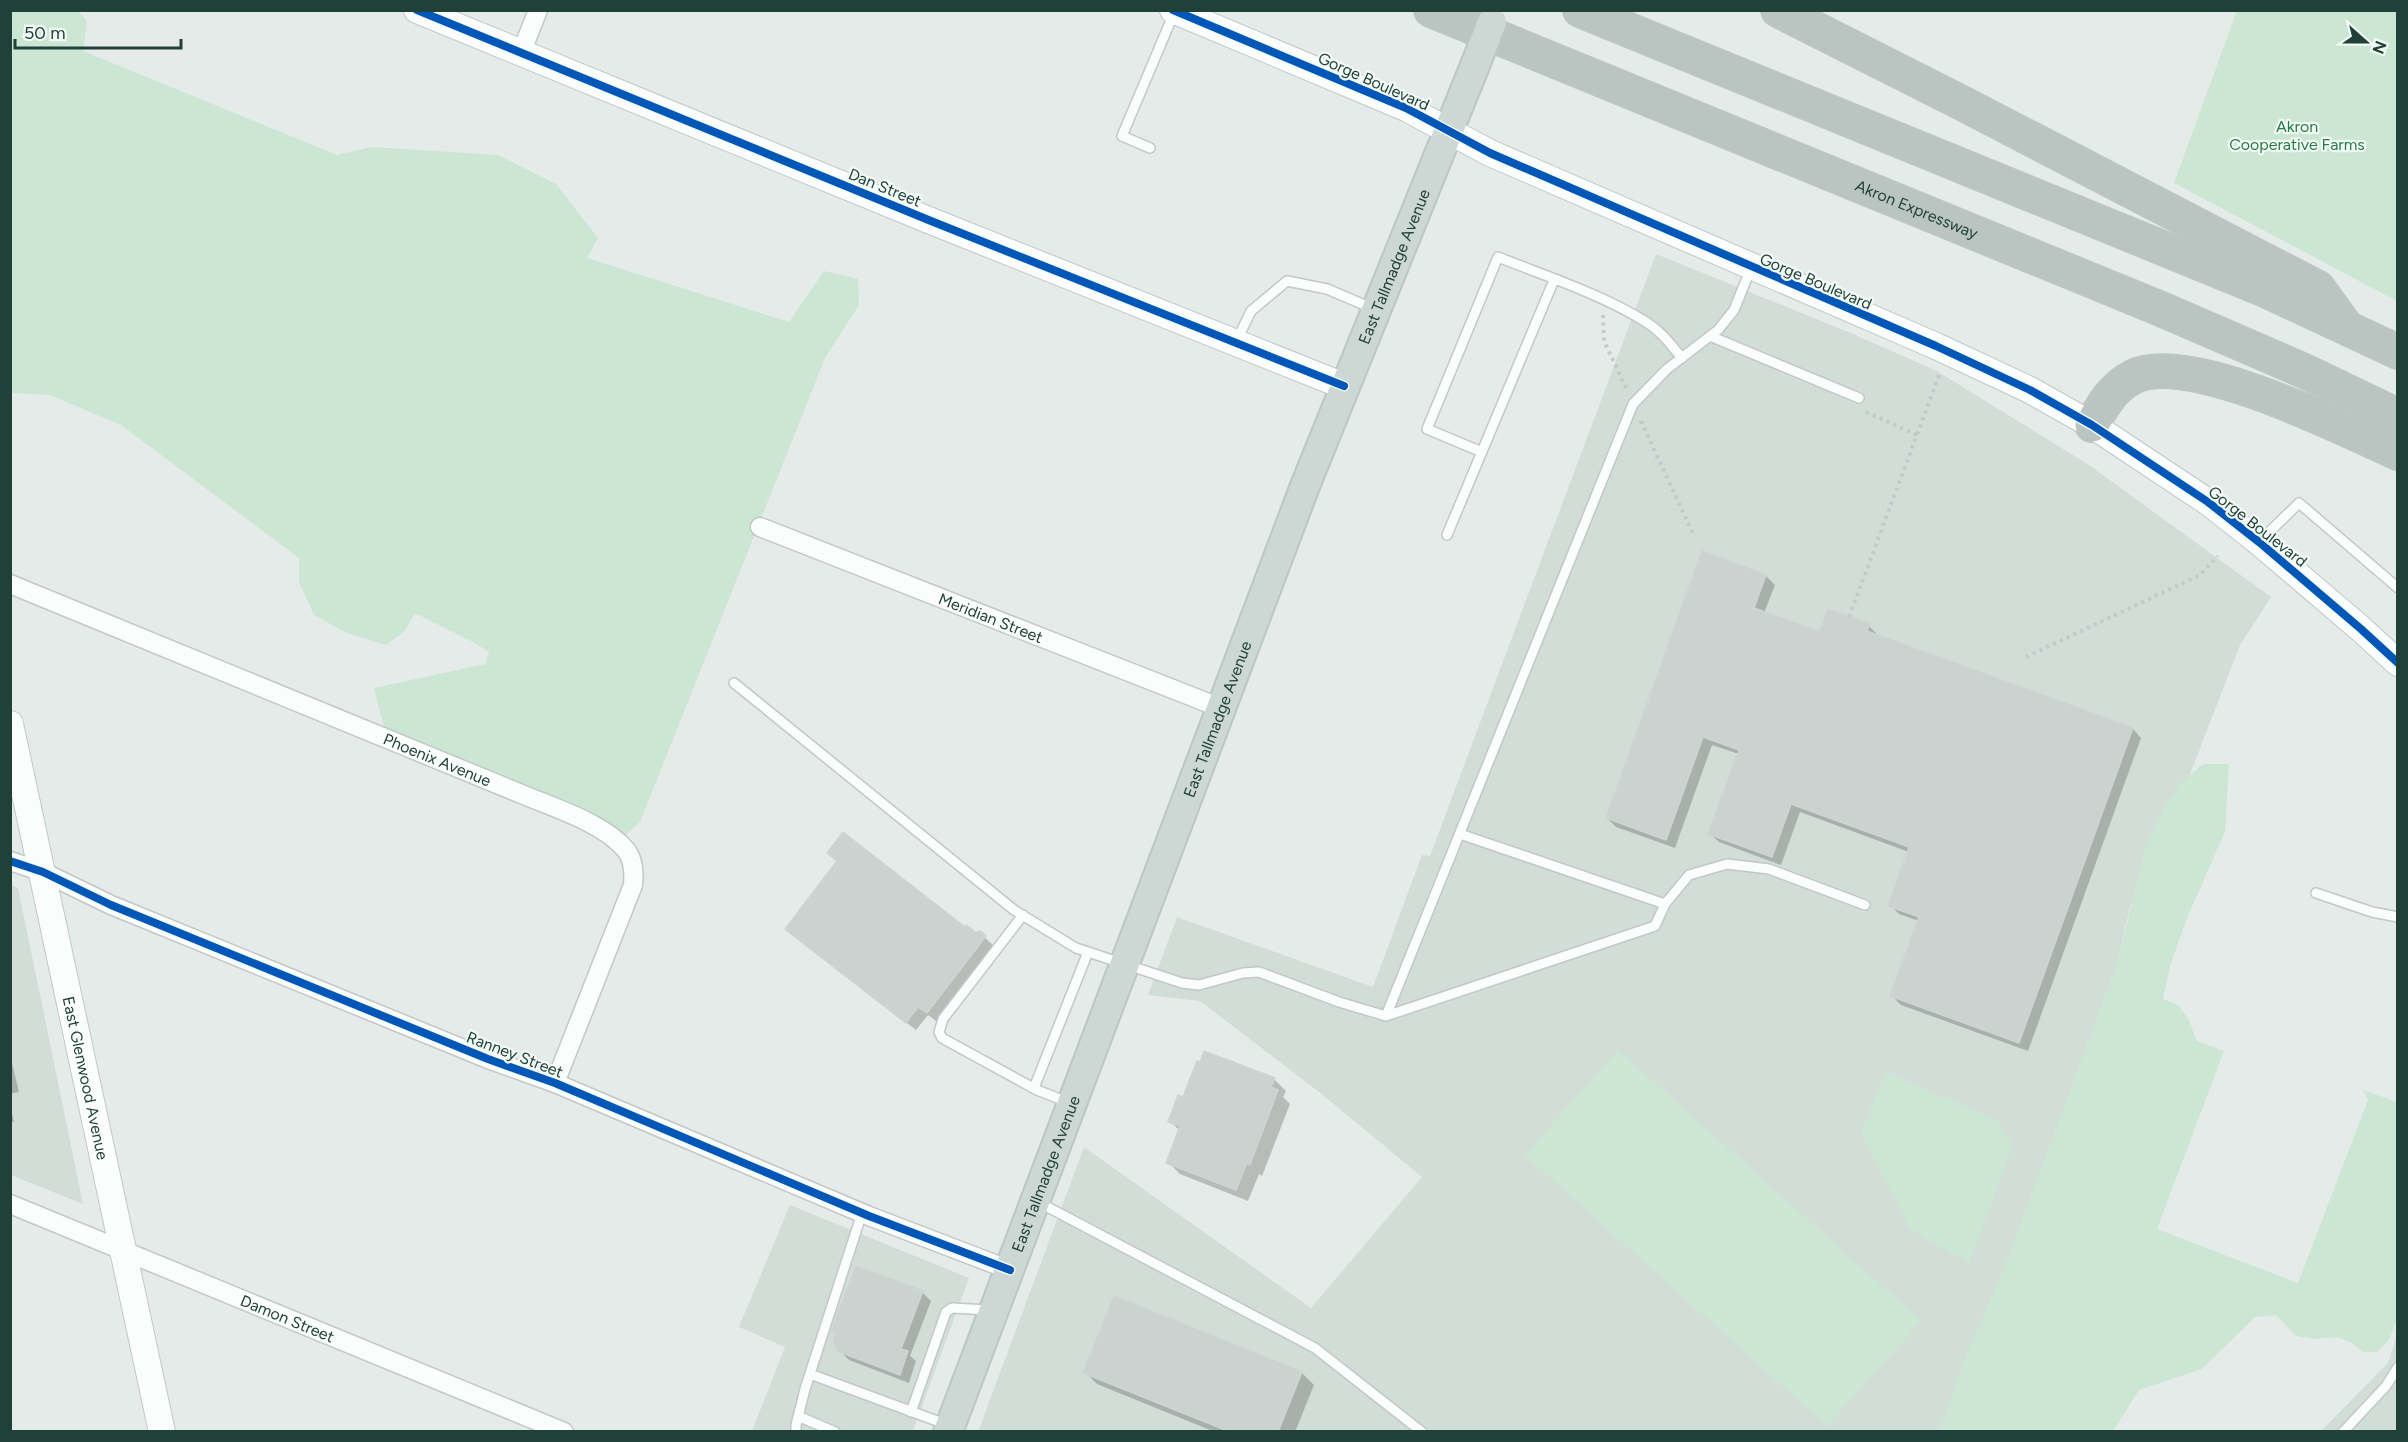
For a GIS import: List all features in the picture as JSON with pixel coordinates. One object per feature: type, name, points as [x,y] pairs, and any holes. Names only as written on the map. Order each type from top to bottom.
[{"type":"highway","name":"Akron Expressway","points":[[1431,10],[2161,309],[2302,370],[2397,416]]},
{"type":"highway","points":[[1580,10],[2252,284],[2397,352]]},
{"type":"highway","points":[[1778,10],[2318,288],[2345,326]]},
{"type":"highway","points":[[2092,425],[2105,401],[2133,376],[2163,370],[2202,376],[2274,399],[2397,453]]},
{"type":"main road","name":"East Tallmadge Avenue","points":[[949,1429],[1344,386],[1497,10]]},
{"type":"street","name":"Dan Street","points":[[417,10],[931,221],[1344,386]]},
{"type":"street","points":[[521,53],[538,10]]},
{"type":"street","name":"Gorge Boulevard","points":[[1174,11],[1406,108],[1490,153],[1751,268],[1936,346],[2030,390],[2092,425],[2208,502],[2361,628],[2397,663]]},
{"type":"street","name":"Meridian Street","points":[[760,527],[1221,708]]},
{"type":"street","name":"Phoenix Avenue","points":[[10,584],[598,827],[626,850],[634,867],[633,885],[555,1083]]},
{"type":"street","name":"East Glenwood Avenue","points":[[10,724],[162,1431]]},
{"type":"street","name":"Ranney Street","points":[[10,861],[43,872],[133,914],[488,1059],[555,1083],[862,1213],[1010,1270]]},
{"type":"street","name":"Damon Street","points":[[10,1204],[564,1431]]},
{"type":"lane","points":[[1150,148],[1122,136],[1174,11]]},
{"type":"lane","points":[[1482,452],[1426,429],[1498,257],[1610,303],[1647,323],[1663,336],[1682,358]]},
{"type":"lane","points":[[1386,1016],[1633,404],[1682,358],[1710,336],[1734,310],[1751,268]]},
{"type":"lane","points":[[1447,535],[1554,279]]},
{"type":"lane","points":[[1236,342],[1251,311],[1287,281],[1327,290],[1376,310]]},
{"type":"lane","points":[[1710,336],[1859,398]]},
{"type":"lane","points":[[2259,542],[2299,503],[2397,588]]},
{"type":"lane","points":[[734,683],[1023,915],[1076,948],[1182,983],[1199,984],[1243,973],[1259,972],[1330,999],[1386,1016],[1655,926],[1665,904],[1689,875],[1727,864],[1769,869],[1865,905]]},
{"type":"lane","points":[[1460,834],[1665,904]]},
{"type":"lane","points":[[2316,893],[2372,912],[2397,917]]},
{"type":"lane","points":[[1023,915],[943,1019],[939,1032],[942,1038],[1034,1088],[1072,1104]]},
{"type":"lane","points":[[1034,1088],[1088,952]]},
{"type":"lane","points":[[1036,1200],[1315,1348],[1422,1431]]},
{"type":"lane","points":[[796,1431],[810,1374],[862,1213]]},
{"type":"lane","points":[[911,1412],[946,1312],[952,1308],[995,1310]]},
{"type":"lane","points":[[2343,1431],[2386,1386],[2397,1367]]},
{"type":"lane","points":[[810,1374],[911,1412],[949,1429]]},
{"type":"lane","points":[[798,1416],[836,1431]]},
{"type":"path","points":[[1849,617],[1934,390]]},
{"type":"path","points":[[1859,398],[1864,411],[1917,435]]},
{"type":"path","points":[[2026,657],[2200,575],[2218,556]]},
{"type":"shaded area","points":[[1656,254],[1853,334],[1937,371],[2089,465],[2271,597],[2240,645],[2187,782],[2130,907],[2117,964],[1992,1303],[1949,1431],[978,1432],[1084,1147],[1311,1308],[1422,1177],[1323,1095],[1200,1001],[1148,995],[1177,917],[1373,987],[1422,855],[1430,856]]},
{"type":"shaded area","points":[[11,885],[18,888],[83,1204],[11,1175]]},
{"type":"shaded area","points":[[790,1205],[969,1278],[913,1431],[752,1431],[785,1347],[739,1327]]},
{"type":"shaded area","points":[[2397,1335],[2397,1431],[2320,1432],[2388,1363]]},
{"type":"green space","name":"Akron Cooperative Farms","points":[[2237,10],[2397,11],[2397,301],[2174,183]]},
{"type":"green space","points":[[10,11],[79,11],[87,21],[83,51],[337,155],[372,147],[498,155],[556,184],[598,238],[587,258],[789,322],[824,271],[858,279],[859,305],[825,358],[640,822],[622,838],[384,727],[374,688],[485,664],[489,652],[415,613],[404,632],[386,645],[347,633],[314,615],[299,582],[299,558],[121,425],[50,395],[11,393]]},
{"type":"green space","points":[[2203,764],[2229,764],[2225,832],[2187,918],[2170,966],[2163,999],[2178,1005],[2189,1020],[2197,1041],[2224,1051],[2157,1229],[2298,1283],[2368,1100],[2363,1090],[2397,1102],[2397,1320],[2388,1341],[2377,1352],[2363,1352],[2352,1343],[2337,1337],[2316,1339],[2296,1336],[2276,1315],[2255,1317],[2202,1369],[2139,1390],[2113,1431],[1939,1431],[1963,1364],[2008,1257],[2117,964],[2146,847],[2163,810],[2181,783]]},
{"type":"green space","points":[[1618,1050],[1921,1321],[1827,1426],[1525,1155]]},
{"type":"green space","points":[[1885,1072],[1997,1120],[2013,1145],[1969,1263],[1910,1229],[1861,1133]]},
{"type":"building","points":[[1702,551],[1766,575],[1754,608],[1820,632],[1828,609],[1870,624],[1867,631],[2133,728],[2019,1043],[1890,996],[1919,917],[1888,906],[1909,847],[1791,804],[1772,857],[1708,834],[1739,750],[1703,737],[1666,840],[1606,818]]},
{"type":"building","points":[[843,832],[965,927],[966,925],[975,932],[981,931],[986,936],[927,1013],[918,1007],[906,1023],[785,929],[837,861],[827,853]]},
{"type":"building","points":[[1204,1051],[1275,1078],[1271,1087],[1278,1090],[1250,1165],[1247,1163],[1236,1190],[1166,1163],[1180,1126],[1168,1122],[1178,1095],[1183,1097],[1197,1061],[1200,1062]]},
{"type":"building","points":[[856,1266],[923,1291],[901,1349],[908,1351],[900,1375],[839,1352],[833,1341],[836,1333],[831,1332]]},
{"type":"building","points":[[1114,1296],[1302,1372],[1278,1432],[1230,1432],[1083,1373]]},
{"type":"cycle path","points":[[417,10],[931,221],[1344,386]]},
{"type":"cycle path","points":[[1173,10],[1406,108],[1490,153],[1936,346],[2030,390],[2092,425],[2208,502],[2259,542],[2398,663]]},
{"type":"cycle path","points":[[10,861],[43,872],[111,905],[488,1059],[555,1083],[869,1216],[1010,1270]]}]
